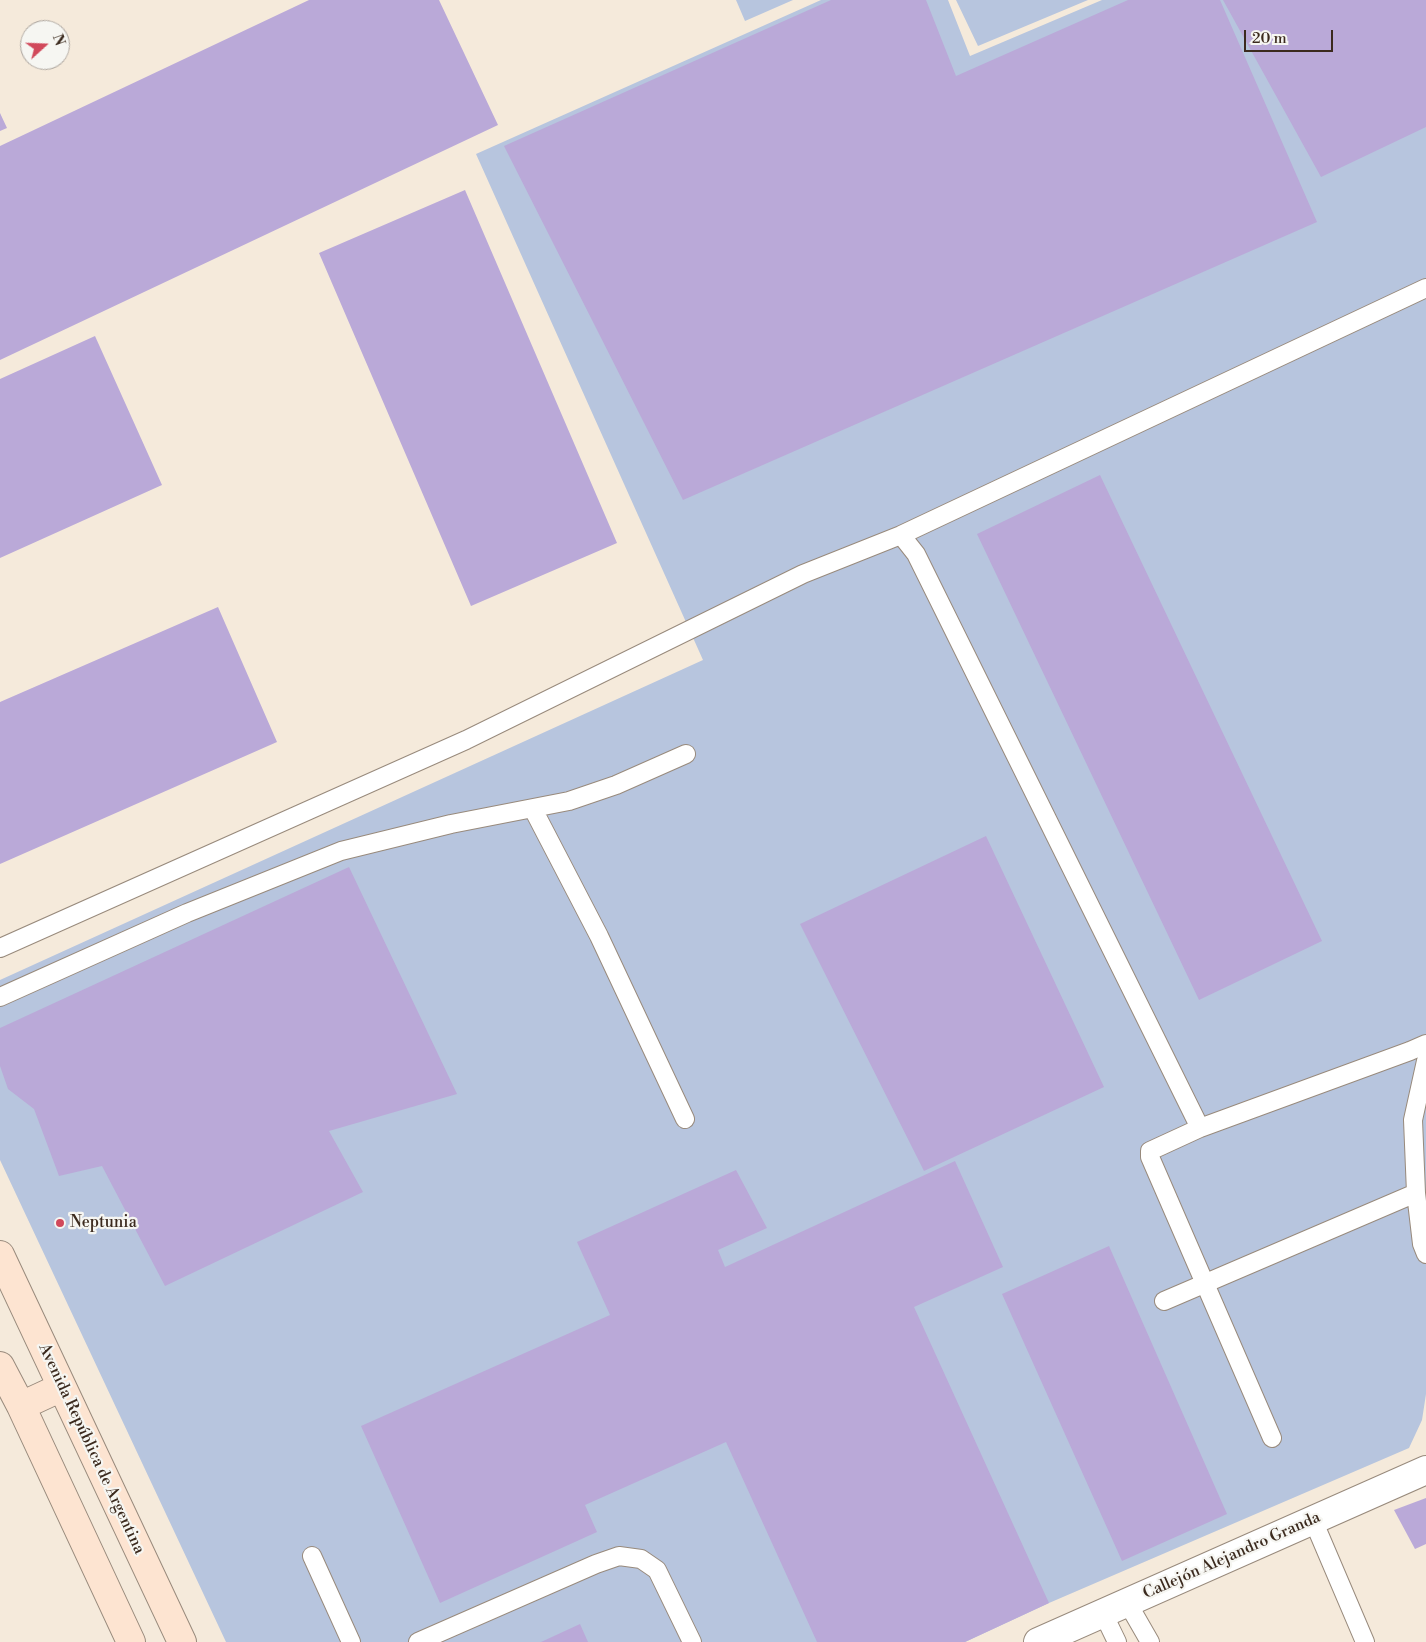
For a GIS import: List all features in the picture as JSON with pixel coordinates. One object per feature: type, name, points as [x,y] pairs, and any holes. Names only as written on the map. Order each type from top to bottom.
[{"type":"main road","name":"Avenida República de Argentina","points":[[0,1255],[182,1642]]},
{"type":"main road","points":[[1,1373],[21,1406],[131,1642]]},
{"type":"main road","points":[[21,1406],[62,1387]]},
{"type":"street","name":"Callejón Alejandro Granda","points":[[1038,1642],[1426,1470]]},
{"type":"lane","points":[[0,948],[466,740],[803,574],[901,534],[1426,288]]},
{"type":"lane","points":[[901,534],[916,554],[1200,1128]]},
{"type":"lane","points":[[0,998],[187,913],[341,851],[451,824],[569,801],[616,785],[686,754]]},
{"type":"lane","points":[[533,809],[599,936],[684,1119]]},
{"type":"lane","points":[[1272,1438],[1150,1157],[1150,1152],[1200,1128],[1410,1052],[1426,1044]]},
{"type":"lane","points":[[1426,1061],[1413,1120],[1416,1193],[1422,1244],[1426,1254]]},
{"type":"lane","points":[[1164,1301],[1416,1193]]},
{"type":"lane","points":[[1312,1520],[1361,1641]]},
{"type":"lane","points":[[312,1556],[351,1642]]},
{"type":"lane","points":[[418,1642],[596,1564],[619,1556],[641,1559],[658,1570],[692,1642]]},
{"type":"lane","points":[[1115,1608],[1117,1642]]},
{"type":"lane","points":[[1115,1608],[1150,1642]]},
{"type":"shaded area","points":[[736,0],[793,0],[745,21]]},
{"type":"shaded area","points":[[821,0],[948,0],[970,56],[1102,0],[1426,0],[1426,1394],[1422,1420],[1409,1448],[1049,1603],[965,1642],[226,1642],[0,1160],[0,980],[703,660],[476,154]]},
{"type":"shaded area","points":[[956,0],[1088,0],[978,46]]},
{"type":"building","points":[[309,0],[439,0],[498,125],[0,360],[0,146]]},
{"type":"building","points":[[831,0],[926,0],[956,76],[1128,0],[1220,0],[1317,222],[683,500],[504,146]]},
{"type":"building","points":[[1223,0],[1426,0],[1426,127],[1321,177]]},
{"type":"building","points":[[0,113],[7,128],[0,131]]},
{"type":"building","points":[[465,190],[617,543],[471,606],[319,253]]},
{"type":"building","points":[[95,336],[162,485],[0,558],[0,379]]},
{"type":"building","points":[[1100,475],[1322,941],[1199,1000],[977,534]]},
{"type":"building","points":[[218,607],[277,742],[0,864],[0,702]]},
{"type":"building","points":[[986,836],[1104,1087],[924,1171],[800,924]]},
{"type":"building","points":[[349,867],[457,1094],[329,1131],[363,1192],[165,1286],[102,1166],[59,1176],[34,1109],[8,1089],[0,1066],[0,1028]]},
{"type":"building","points":[[955,1161],[1003,1267],[914,1307],[1049,1603],[965,1642],[817,1642],[726,1442],[585,1505],[597,1532],[440,1603],[361,1426],[610,1315],[577,1242],[736,1170],[767,1228],[718,1250],[725,1267]]},
{"type":"building","points":[[1109,1246],[1227,1514],[1122,1561],[1002,1294]]},
{"type":"building","points":[[1426,1498],[1426,1544],[1415,1549],[1394,1510]]},
{"type":"building","points":[[580,1624],[588,1642],[541,1642]]},
{"type":"place","name":"Neptunia","points":[[60,1223]]}]
